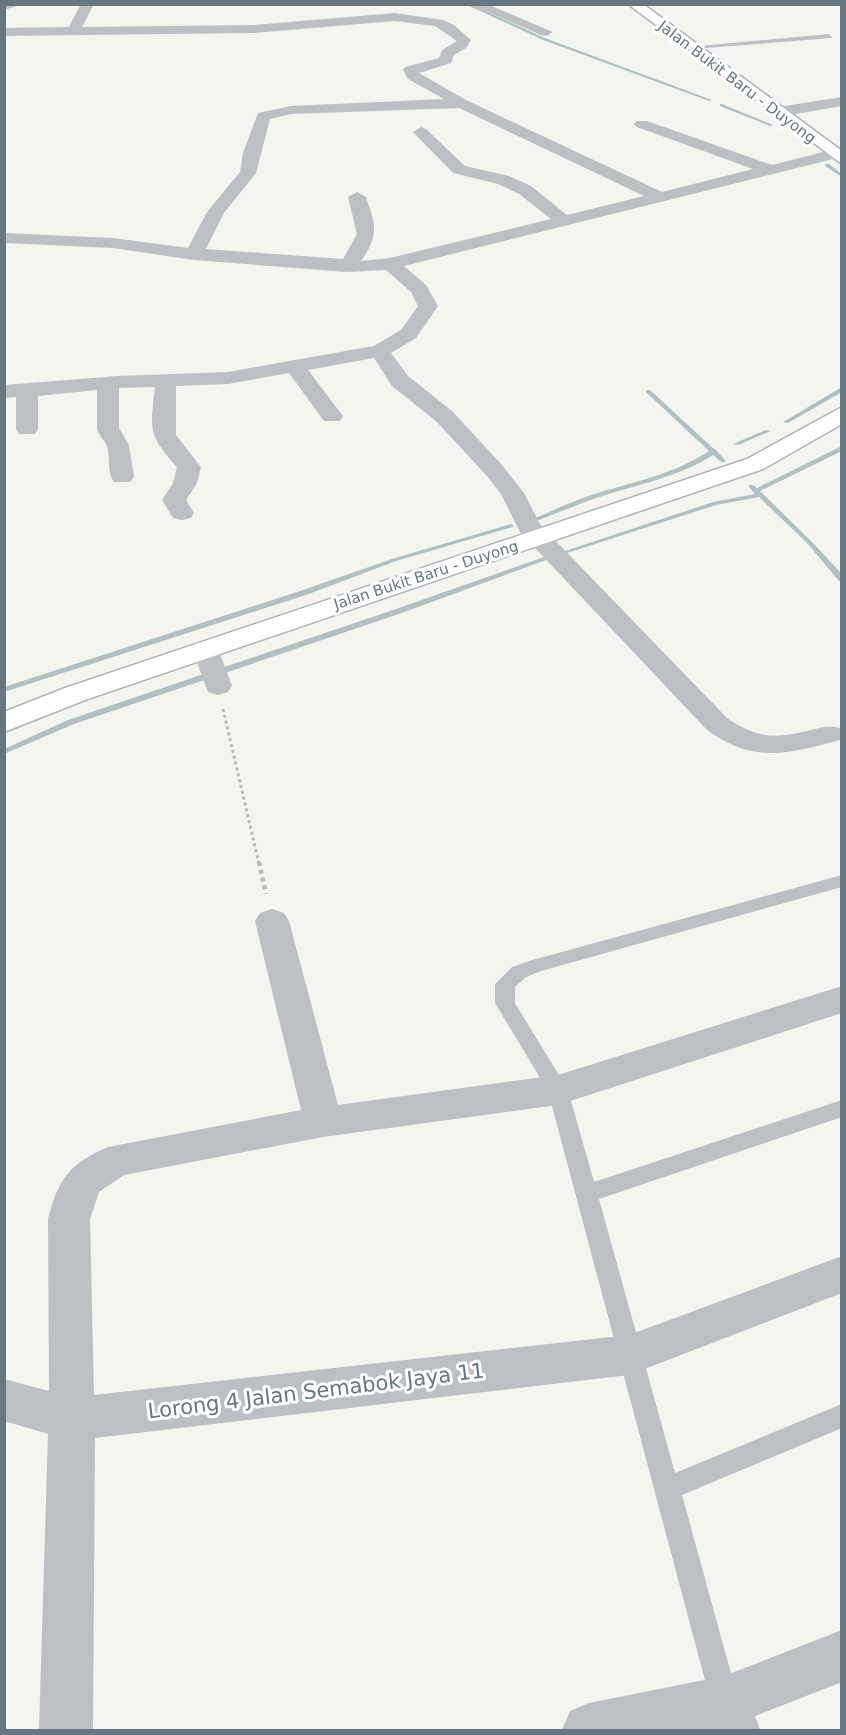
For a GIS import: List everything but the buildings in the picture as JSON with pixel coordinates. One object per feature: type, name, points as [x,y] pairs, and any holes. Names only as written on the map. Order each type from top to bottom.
[{"type":"main road","name":"Jalan Bukit Baru - Duyong","points":[[634,4],[838,157]]},
{"type":"main road","name":"Jalan Bukit Baru - Duyong","points":[[4,723],[75,694],[212,667],[539,538],[755,464],[842,414]]},
{"type":"street","points":[[4,6],[17,4]]},
{"type":"street","points":[[73,32],[88,4]]},
{"type":"street","points":[[475,4],[546,32]]},
{"type":"street","points":[[254,13],[254,29]]},
{"type":"street","points":[[4,32],[254,29],[395,17],[438,23],[464,40],[461,45],[450,51],[446,60],[413,67],[410,73],[461,103],[658,196]]},
{"type":"street","points":[[778,112],[842,101]]},
{"type":"street","points":[[194,254],[216,212],[248,173],[248,163],[258,141],[263,116],[291,110],[461,103]]},
{"type":"street","points":[[642,124],[771,170]]},
{"type":"street","points":[[421,132],[459,170],[503,180],[525,190],[563,220]]},
{"type":"street","points":[[4,238],[113,243],[194,254],[347,266],[390,264],[658,196],[838,157]]},
{"type":"street","points":[[347,266],[366,243],[367,227],[357,197]]},
{"type":"street","points":[[4,392],[108,383],[228,378],[379,351],[398,344],[411,333],[421,322],[428,306],[419,289],[390,264]]},
{"type":"street","points":[[379,351],[400,381],[444,416],[494,470],[512,493],[530,527],[539,538],[717,724],[746,743],[767,747],[785,746],[829,734]]},
{"type":"street","points":[[295,367],[332,416]]},
{"type":"street","points":[[166,380],[164,432],[168,444],[180,453],[189,467],[185,483],[174,500],[182,513]]},
{"type":"street","points":[[108,383],[108,428],[109,434],[118,445],[122,477]]},
{"type":"street","points":[[27,390],[27,429]]},
{"type":"street","points":[[272,921],[323,1122]]},
{"type":"street","points":[[66,1731],[72,1419],[69,1219],[73,1199],[83,1179],[99,1167],[122,1158],[323,1122],[558,1090],[842,999]]},
{"type":"street","name":"Lorong 4 Jalan Semabok Jaya 11","points":[[4,1400],[72,1419],[629,1355],[842,1274]]},
{"type":"street","points":[[589,1731],[729,1716],[842,1656]]},
{"type":"lane","points":[[693,47],[829,36]]},
{"type":"lane","points":[[729,1716],[558,1090],[505,1003],[505,984],[519,972],[842,881]]},
{"type":"lane","points":[[586,1194],[842,1108]]},
{"type":"lane","points":[[666,1489],[842,1416]]},
{"type":"path","points":[[212,667],[272,921]]},
{"type":"waterway","points":[[466,4],[544,39],[710,100]]},
{"type":"waterway","points":[[721,105],[771,125]]},
{"type":"waterway","points":[[827,165],[842,176]]},
{"type":"waterway","points":[[786,422],[842,389]]},
{"type":"waterway","points":[[648,391],[713,452]]},
{"type":"waterway","points":[[736,444],[768,431]]},
{"type":"waterway","points":[[756,491],[842,448]]},
{"type":"waterway","points":[[537,519],[586,499],[671,473],[713,452]]},
{"type":"waterway","points":[[713,452],[723,461]]},
{"type":"waterway","points":[[751,486],[756,491]]},
{"type":"waterway","points":[[756,491],[810,543],[842,579]]},
{"type":"waterway","points":[[562,553],[715,503],[760,495]]},
{"type":"waterway","points":[[4,690],[303,593],[394,560],[511,526]]},
{"type":"waterway","points":[[4,752],[71,722],[396,612],[544,559]]}]
